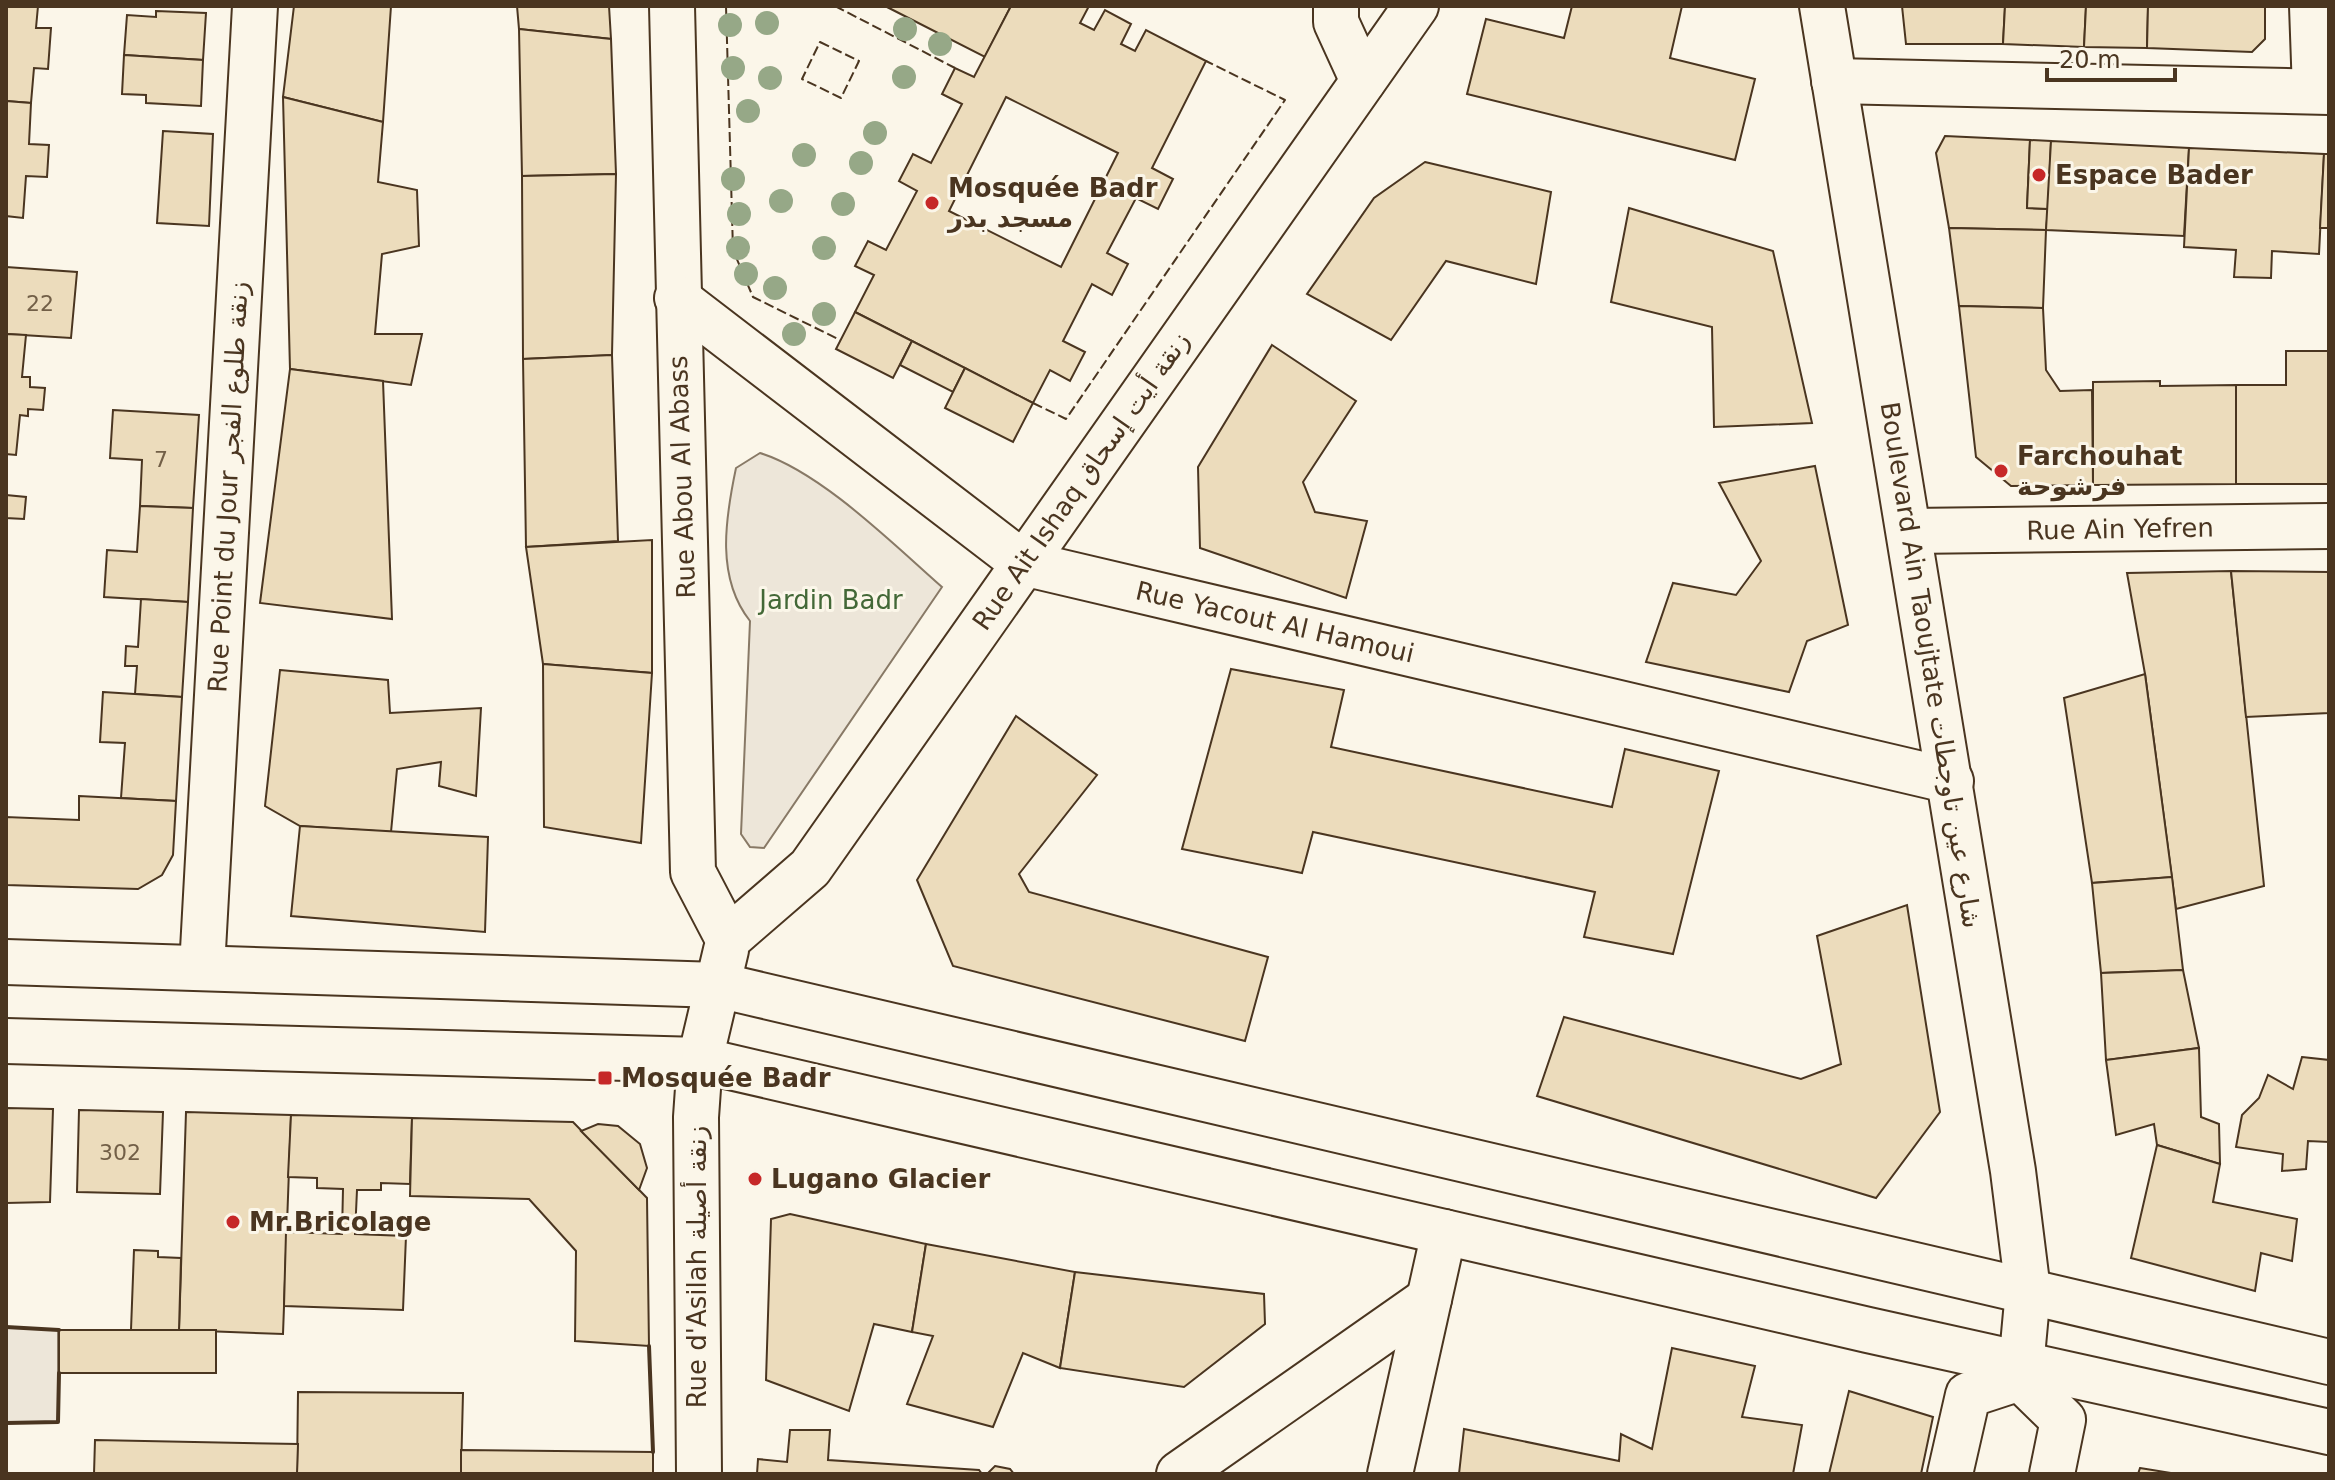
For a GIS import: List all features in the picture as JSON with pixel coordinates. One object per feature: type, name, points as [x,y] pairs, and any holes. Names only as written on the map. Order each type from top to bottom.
[{"type":"street","name":"Rue Point du Jour زنقة طلوع الفجر","points":[[202,968],[255,6]]},
{"type":"street","name":"Rue Abou Al Abass","points":[[672,6],[693,872],[728,939]]},
{"type":"street","points":[[1336,6],[1336,22],[1363,81]]},
{"type":"street","name":"Rue Ait Ishaq زنقة أيت إسحاق","points":[[728,939],[810,868],[1416,6]]},
{"type":"street","name":"Boulevard Ain Taoujtate شارع عين تاوجطات","points":[[1822,6],[2013,1171],[2023,1339]]},
{"type":"street","points":[[1834,81],[2322,92],[2312,6]]},
{"type":"street","name":"Rue Yacout Al Hamoui","points":[[677,298],[1023,563],[1951,781]]},
{"type":"street","name":"Rue Ain Yefren","points":[[1910,531],[2329,526]]},
{"type":"street","name":"Rue d'Asilah زنقة أصيلة","points":[[699,1474],[696,1117],[700,1060],[728,939]]},
{"type":"street","points":[[6,962],[718,985],[2023,1339],[2329,1432]]},
{"type":"street","points":[[6,1041],[700,1060],[1444,1232],[2023,1339],[2329,1362]]},
{"type":"street","points":[[1390,1474],[1444,1232]]},
{"type":"street","points":[[1179,1474],[1429,1299]]},
{"type":"street","points":[[1950,1474],[1968,1395],[2023,1339]]},
{"type":"street","points":[[2023,1339],[2063,1420],[2052,1474]]},
{"type":"green space","name":"Jardin Badr","points":[[760,453],[783,462],[831,492],[942,587],[764,848],[750,847],[741,834],[750,621],[732,586],[726,548],[736,468]]},
{"type":"green space","points":[[6,1327],[58,1330],[58,1422],[6,1423]]},
{"type":"building","points":[[6,6],[38,6],[36,28],[51,28],[48,69],[34,68],[31,103],[6,101]]},
{"type":"building","points":[[294,6],[391,6],[383,122],[283,97]]},
{"type":"building","points":[[517,6],[609,6],[611,39],[519,29]]},
{"type":"building","points":[[885,6],[1011,6],[985,57]]},
{"type":"building","name":"Mosquée Badr مسجد بدر","points":[[1011,6],[1089,6],[1080,23],[1094,30],[1105,10],[1131,24],[1121,44],[1135,51],[1146,30],[1206,61],[1152,168],[1173,179],[1158,209],[1136,198],[1107,253],[1128,264],[1112,295],[1092,284],[1063,341],[1085,352],[1070,381],[1050,370],[1033,403],[855,312],[874,275],[855,266],[868,241],[886,250],[917,191],[899,181],[913,154],[931,163],[962,104],[942,94],[955,68],[974,77]],"holes":[[[1006,97],[1118,153],[1061,267],[949,211]]]},
{"type":"building","points":[[1572,6],[1682,6],[1670,58],[1755,79],[1735,160],[1467,94],[1486,19],[1564,38]]},
{"type":"building","points":[[1902,6],[2005,6],[2003,44],[1906,44]]},
{"type":"building","points":[[2005,6],[2086,6],[2084,47],[2003,44]]},
{"type":"building","points":[[2086,6],[2148,6],[2147,48],[2084,47]]},
{"type":"building","points":[[2148,6],[2265,6],[2265,39],[2252,52],[2147,48]]},
{"type":"building","points":[[156,11],[206,13],[203,60],[124,55],[127,15],[156,17]]},
{"type":"building","points":[[519,29],[611,39],[616,174],[522,176]]},
{"type":"building","points":[[124,55],[203,60],[201,106],[146,103],[146,95],[122,94]]},
{"type":"building","points":[[283,97],[383,122],[378,182],[417,190],[419,246],[382,254],[375,334],[422,334],[411,385],[290,369]]},
{"type":"building","points":[[6,101],[31,103],[29,144],[49,145],[47,177],[26,176],[23,218],[6,216]]},
{"type":"building","points":[[163,131],[213,134],[209,226],[157,223]]},
{"type":"building","points":[[1945,136],[2030,140],[2027,208],[2048,209],[2046,230],[1949,228],[1936,153]]},
{"type":"building","points":[[2030,140],[2051,141],[2048,209],[2027,208]]},
{"type":"building","points":[[2051,141],[2189,148],[2184,236],[2046,230]]},
{"type":"building","points":[[2189,148],[2324,154],[2319,254],[2272,251],[2271,278],[2234,277],[2236,250],[2184,247]]},
{"type":"building","points":[[2324,154],[2329,154],[2329,228],[2320,228]]},
{"type":"building","points":[[1425,162],[1551,192],[1536,284],[1446,261],[1391,340],[1307,294],[1374,198]]},
{"type":"building","points":[[616,174],[612,355],[523,359],[522,176]]},
{"type":"building","points":[[1629,208],[1773,251],[1812,423],[1714,427],[1712,327],[1611,302]]},
{"type":"building","points":[[1949,228],[2046,230],[2043,308],[1959,306]]},
{"type":"building","points":[[6,267],[77,272],[71,338],[6,334]]},
{"type":"building","points":[[1959,306],[2043,308],[2046,370],[2060,391],[2092,390],[2093,485],[2011,486],[1976,457]]},
{"type":"building","points":[[855,312],[912,341],[893,378],[836,349]]},
{"type":"building","points":[[6,334],[26,335],[22,377],[30,377],[30,387],[45,388],[43,410],[28,409],[28,416],[20,415],[16,455],[6,454]]},
{"type":"building","points":[[912,341],[965,368],[953,392],[900,365]]},
{"type":"building","points":[[1272,345],[1356,401],[1303,482],[1315,512],[1367,521],[1346,598],[1200,548],[1198,467]]},
{"type":"building","points":[[2286,351],[2329,351],[2329,484],[2236,484],[2236,385],[2286,385]]},
{"type":"building","points":[[612,355],[618,541],[526,547],[523,359]]},
{"type":"building","points":[[965,368],[1033,403],[1013,442],[945,408]]},
{"type":"building","points":[[290,369],[383,381],[392,619],[260,603]]},
{"type":"building","points":[[2160,381],[2160,386],[2236,385],[2236,484],[2093,485],[2093,382]]},
{"type":"building","points":[[113,410],[199,415],[193,508],[140,506],[142,460],[110,458]]},
{"type":"building","points":[[1815,466],[1848,625],[1807,641],[1789,692],[1646,662],[1673,583],[1736,595],[1761,561],[1719,483]]},
{"type":"building","points":[[6,495],[26,497],[24,519],[6,518]]},
{"type":"building","points":[[140,506],[193,508],[188,602],[104,597],[107,550],[137,552]]},
{"type":"building","points":[[652,540],[652,673],[543,664],[526,547]]},
{"type":"building","points":[[2231,571],[2264,886],[2176,909],[2145,674],[2127,573]]},
{"type":"building","points":[[2231,571],[2329,572],[2329,713],[2246,717]]},
{"type":"building","points":[[141,599],[188,602],[182,697],[135,694],[137,666],[125,666],[126,646],[138,647]]},
{"type":"building","points":[[543,664],[652,673],[641,843],[544,827]]},
{"type":"building","points":[[1231,669],[1344,690],[1331,747],[1612,807],[1625,749],[1719,771],[1673,954],[1584,937],[1595,892],[1313,832],[1302,873],[1182,849]]},
{"type":"building","points":[[280,670],[388,680],[390,713],[481,708],[476,796],[439,786],[441,762],[397,769],[391,832],[300,826],[265,806]]},
{"type":"building","points":[[2145,674],[2172,877],[2092,883],[2064,698]]},
{"type":"building","points":[[103,692],[182,697],[176,801],[121,798],[125,743],[100,742]]},
{"type":"building","points":[[1016,716],[1097,775],[1019,874],[1029,892],[1268,957],[1245,1041],[953,966],[917,880]]},
{"type":"building","points":[[79,796],[176,801],[173,855],[162,875],[138,889],[6,885],[6,817],[79,820]]},
{"type":"building","points":[[300,826],[488,837],[485,932],[291,916]]},
{"type":"building","points":[[2172,877],[2183,970],[2101,973],[2092,883]]},
{"type":"building","points":[[1907,905],[1940,1112],[1876,1198],[1537,1096],[1564,1017],[1801,1079],[1841,1064],[1817,936]]},
{"type":"building","points":[[2183,970],[2199,1048],[2106,1060],[2101,973]]},
{"type":"building","points":[[2199,1048],[2201,1117],[2219,1124],[2220,1164],[2157,1145],[2154,1124],[2116,1135],[2106,1060]]},
{"type":"building","points":[[2302,1057],[2329,1060],[2329,1142],[2308,1141],[2306,1169],[2282,1171],[2283,1154],[2236,1147],[2242,1115],[2259,1098],[2268,1075],[2293,1089]]},
{"type":"building","points":[[6,1108],[53,1109],[50,1202],[6,1203]]},
{"type":"building","points":[[79,1110],[163,1112],[160,1194],[77,1192]]},
{"type":"building","points":[[186,1112],[291,1115],[283,1334],[179,1330]]},
{"type":"building","points":[[291,1115],[412,1118],[410,1184],[381,1183],[381,1190],[357,1190],[355,1234],[406,1236],[403,1310],[284,1306],[286,1232],[342,1234],[343,1189],[317,1188],[317,1178],[288,1177]]},
{"type":"building","points":[[412,1118],[573,1122],[647,1198],[649,1346],[575,1341],[576,1251],[529,1199],[410,1196]]},
{"type":"building","points":[[598,1124],[618,1126],[640,1144],[647,1168],[639,1190],[581,1131]]},
{"type":"building","points":[[2157,1145],[2220,1164],[2213,1202],[2297,1219],[2292,1261],[2261,1253],[2255,1291],[2131,1258]]},
{"type":"building","points":[[790,1214],[926,1244],[912,1332],[874,1324],[849,1411],[766,1380],[771,1219]]},
{"type":"building","points":[[926,1244],[1075,1272],[1060,1368],[1023,1353],[993,1427],[907,1404],[933,1336],[912,1332]]},
{"type":"building","points":[[134,1250],[158,1251],[158,1257],[181,1258],[179,1330],[131,1330]]},
{"type":"building","points":[[1075,1272],[1264,1294],[1265,1324],[1184,1387],[1060,1368]]},
{"type":"building","points":[[59,1330],[216,1330],[216,1373],[59,1373]]},
{"type":"building","points":[[1672,1348],[1755,1366],[1742,1417],[1802,1425],[1793,1474],[1459,1474],[1464,1429],[1619,1461],[1621,1434],[1652,1449]]},
{"type":"building","points":[[1849,1391],[1933,1417],[1921,1474],[1829,1474]]},
{"type":"building","points":[[298,1392],[463,1393],[461,1474],[297,1473]]},
{"type":"building","points":[[790,1430],[830,1430],[828,1460],[979,1470],[982,1474],[757,1474],[758,1459],[787,1462]]},
{"type":"building","points":[[95,1440],[298,1444],[297,1473],[94,1474]]},
{"type":"building","points":[[461,1450],[653,1452],[653,1474],[461,1474]]},
{"type":"building","points":[[995,1466],[1010,1469],[1014,1474],[987,1474]]},
{"type":"building","points":[[2140,1468],[2177,1474],[2138,1474]]},
{"type":"fence","points":[[726,6],[733,250],[753,297],[840,340]]},
{"type":"fence","points":[[835,6],[955,68]]},
{"type":"fence","points":[[820,42],[859,61],[841,98],[802,79],[820,42]]},
{"type":"fence","points":[[1033,403],[1066,419],[1285,100],[1206,61]]},
{"type":"wall","points":[[6,1327],[59,1330]]},
{"type":"wall","points":[[649,1346],[653,1452]]},
{"type":"wall","points":[[6,1423],[58,1422],[59,1373]]},
{"type":"place","name":"Espace Bader","points":[[2039,175]]},
{"type":"place","name":"Mosquée Badr مسجد بدر","points":[[932,203]]},
{"type":"place","name":"Farchouhat فرشوحة","points":[[2001,471]]},
{"type":"place","name":"Mosquée Badr","points":[[605,1078]]},
{"type":"place","name":"Lugano Glacier","points":[[755,1179]]},
{"type":"place","name":"Mr.Bricolage","points":[[233,1222]]}]
